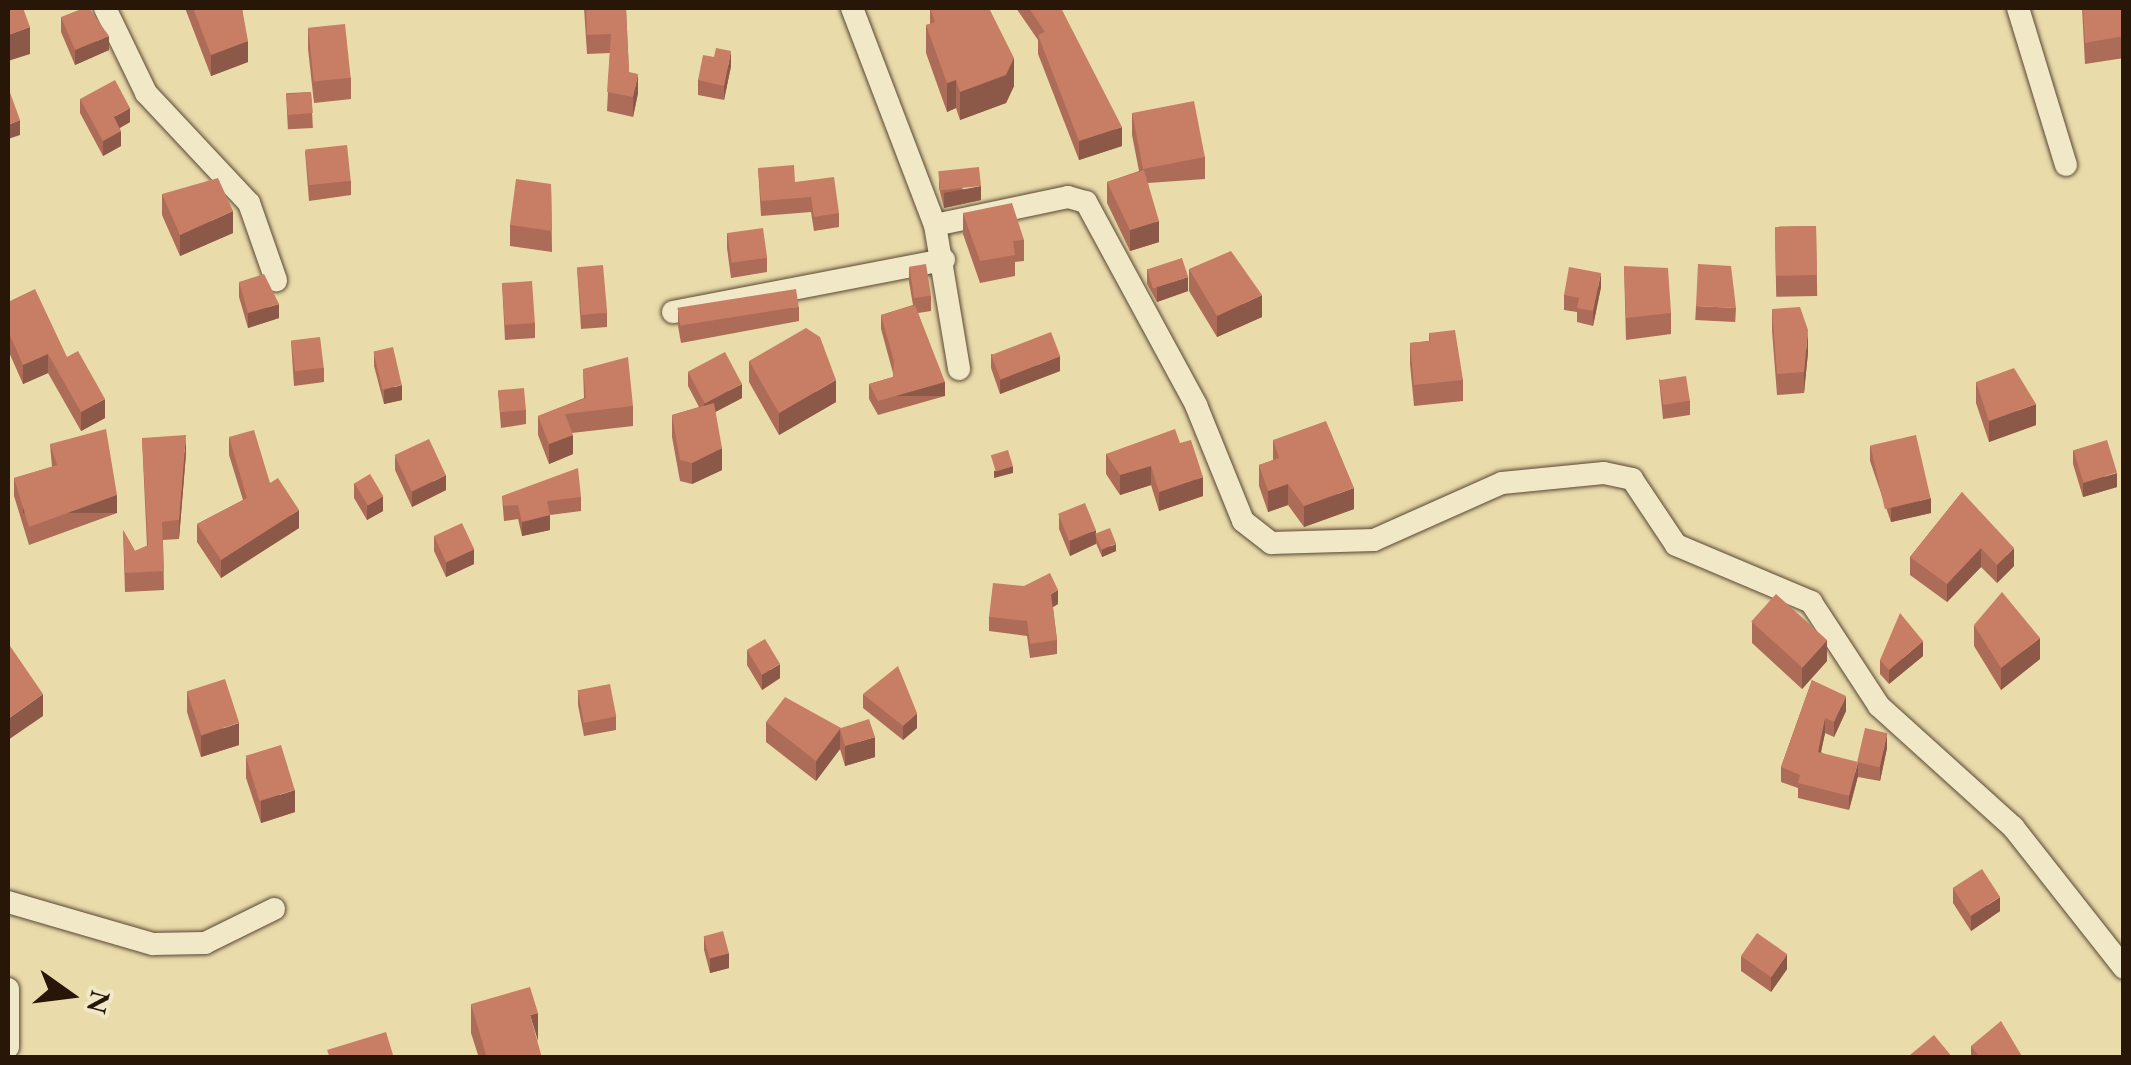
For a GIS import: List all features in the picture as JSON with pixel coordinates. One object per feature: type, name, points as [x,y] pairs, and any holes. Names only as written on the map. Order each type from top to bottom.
[{"type":"street","points":[[105,8],[146,93],[248,203],[276,280]]},
{"type":"street","points":[[852,8],[934,225],[944,260],[959,369]]},
{"type":"street","points":[[2018,8],[2066,165]]},
{"type":"street","points":[[934,225],[1068,197],[1086,202],[1196,405],[1244,521],[1271,544],[1374,540],[1502,483],[1632,479],[1676,545],[1811,602],[1879,706],[2013,827],[2124,968]]},
{"type":"street","points":[[673,312],[944,260]]},
{"type":"street","points":[[8,902],[153,944],[206,943],[274,910]]},
{"type":"street","points":[[8,989],[8,1048]]},
{"type":"building","points":[[8,8],[23,8],[30,27],[8,35]]},
{"type":"building","points":[[89,8],[109,36],[75,50],[61,17]]},
{"type":"building","points":[[193,8],[242,8],[248,41],[211,55]]},
{"type":"building","points":[[586,8],[626,8],[629,72],[638,74],[633,97],[607,92],[611,34],[587,35]]},
{"type":"building","points":[[930,8],[989,8],[1014,58],[1006,75],[960,92],[956,80],[947,83],[926,25],[935,22]]},
{"type":"building","points":[[1029,8],[1061,8],[1122,127],[1079,141],[1038,35],[1045,32]]},
{"type":"building","points":[[2083,8],[2122,8],[2124,36],[2085,43]]},
{"type":"building","points":[[345,24],[351,78],[314,82],[308,28]]},
{"type":"building","points":[[716,48],[731,51],[724,86],[698,80],[703,55],[714,57]]},
{"type":"building","points":[[115,80],[130,108],[114,117],[121,131],[103,141],[80,99]]},
{"type":"building","points":[[8,87],[20,120],[8,125]]},
{"type":"building","points":[[311,92],[313,113],[288,115],[286,94]]},
{"type":"building","points":[[1194,101],[1205,157],[1143,169],[1132,113]]},
{"type":"building","points":[[347,145],[351,181],[309,185],[305,149]]},
{"type":"building","points":[[794,165],[795,182],[834,177],[839,213],[814,217],[811,197],[761,201],[758,168]]},
{"type":"building","points":[[979,167],[981,186],[940,190],[938,171]]},
{"type":"building","points":[[1144,170],[1159,221],[1130,230],[1107,182]]},
{"type":"building","points":[[218,178],[233,211],[180,235],[162,194]]},
{"type":"building","points":[[516,179],[551,184],[552,231],[510,225]]},
{"type":"building","points":[[1012,203],[1024,240],[1013,241],[1015,255],[980,261],[963,213]]},
{"type":"building","points":[[1816,226],[1817,275],[1776,276],[1775,227]]},
{"type":"building","points":[[763,228],[767,258],[732,263],[727,233]]},
{"type":"building","points":[[1231,251],[1262,295],[1217,316],[1189,269]]},
{"type":"building","points":[[1182,258],[1188,277],[1153,288],[1147,269]]},
{"type":"building","points":[[926,264],[931,296],[914,298],[909,267]]},
{"type":"building","points":[[1698,264],[1731,266],[1736,308],[1696,306]]},
{"type":"building","points":[[603,265],[607,313],[581,315],[577,267]]},
{"type":"building","points":[[1624,266],[1668,268],[1671,313],[1626,318]]},
{"type":"building","points":[[1569,267],[1601,273],[1593,311],[1577,308],[1579,298],[1564,295]]},
{"type":"building","points":[[264,274],[279,304],[248,313],[239,282]]},
{"type":"building","points":[[532,281],[535,323],[505,325],[502,283]]},
{"type":"building","points":[[35,289],[67,357],[78,351],[105,399],[81,412],[48,354],[23,365],[8,331],[8,302]]},
{"type":"building","points":[[796,289],[799,307],[680,326],[677,308]]},
{"type":"building","points":[[915,305],[945,382],[878,401],[869,384],[893,377],[894,361],[881,315]]},
{"type":"building","points":[[1800,307],[1808,330],[1804,372],[1777,374],[1772,309]]},
{"type":"building","points":[[806,328],[820,337],[836,380],[779,413],[749,361]]},
{"type":"building","points":[[1455,330],[1463,380],[1414,385],[1410,343],[1430,341],[1429,333]]},
{"type":"building","points":[[1051,332],[1060,356],[1001,379],[991,355]]},
{"type":"building","points":[[320,337],[324,368],[295,371],[291,341]]},
{"type":"building","points":[[393,347],[402,385],[382,389],[374,351]]},
{"type":"building","points":[[725,352],[742,384],[705,404],[688,372]]},
{"type":"building","points":[[628,357],[633,406],[565,414],[573,435],[549,444],[538,416],[586,398],[583,369]]},
{"type":"building","points":[[2014,368],[2036,404],[1989,421],[1976,382]]},
{"type":"building","points":[[1686,376],[1690,401],[1663,405],[1659,380]]},
{"type":"building","points":[[524,388],[526,410],[500,412],[498,390]]},
{"type":"building","points":[[714,403],[722,448],[692,463],[680,460],[672,415]]},
{"type":"building","points":[[1326,421],[1354,488],[1304,506],[1288,484],[1268,491],[1259,465],[1279,458],[1273,440]]},
{"type":"building","points":[[106,429],[117,495],[29,527],[14,478],[57,465],[50,444]]},
{"type":"building","points":[[1175,429],[1180,443],[1191,440],[1203,477],[1159,492],[1151,466],[1120,475],[1106,454]]},
{"type":"building","points":[[254,430],[270,483],[278,478],[299,510],[221,560],[197,524],[247,498],[229,437]]},
{"type":"building","points":[[186,435],[179,520],[162,522],[164,571],[125,573],[123,530],[135,551],[148,545],[142,438]]},
{"type":"building","points":[[1916,435],[1931,498],[1885,509],[1870,446]]},
{"type":"building","points":[[429,439],[446,475],[411,491],[395,455]]},
{"type":"building","points":[[2107,440],[2117,473],[2083,483],[2074,450]]},
{"type":"building","points":[[1008,450],[1013,466],[996,472],[991,455]]},
{"type":"building","points":[[578,468],[581,497],[547,501],[550,515],[522,522],[518,505],[504,506],[502,496]]},
{"type":"building","points":[[370,474],[383,496],[368,506],[355,483]]},
{"type":"building","points":[[1962,492],[2014,548],[1997,565],[1981,548],[1947,584],[1910,557]]},
{"type":"building","points":[[1085,503],[1096,530],[1069,541],[1058,514]]},
{"type":"building","points":[[462,523],[474,549],[446,562],[434,536]]},
{"type":"building","points":[[1110,528],[1116,544],[1101,550],[1095,534]]},
{"type":"building","points":[[1050,573],[1058,590],[1051,594],[1057,640],[1030,644],[1027,621],[989,617],[993,583],[1024,586]]},
{"type":"building","points":[[2002,592],[2040,638],[2001,668],[1974,625]]},
{"type":"building","points":[[1776,594],[1827,640],[1803,668],[1751,621]]},
{"type":"building","points":[[1900,613],[1923,641],[1889,670],[1880,660]]},
{"type":"building","points":[[765,639],[780,664],[762,675],[747,650]]},
{"type":"building","points":[[8,643],[43,694],[8,719]]},
{"type":"building","points":[[898,666],[917,713],[903,726],[863,694]]},
{"type":"building","points":[[225,679],[239,723],[201,735],[187,691]]},
{"type":"building","points":[[1812,680],[1846,696],[1834,722],[1825,718],[1818,752],[1858,762],[1849,796],[1798,783],[1800,775],[1781,767]]},
{"type":"building","points":[[610,684],[616,716],[584,723],[578,690]]},
{"type":"building","points":[[785,697],[841,728],[869,719],[875,737],[845,746],[840,729],[816,761],[766,722]]},
{"type":"building","points":[[1865,728],[1887,733],[1880,767],[1857,762]]},
{"type":"building","points":[[281,745],[295,790],[259,801],[246,756]]},
{"type":"building","points":[[1982,869],[2000,897],[1971,916],[1953,888]]},
{"type":"building","points":[[723,931],[729,953],[710,958],[704,936]]},
{"type":"building","points":[[1757,933],[1787,954],[1771,977],[1741,956]]},
{"type":"building","points":[[530,987],[538,1013],[530,1015],[542,1058],[487,1058],[471,1004]]},
{"type":"building","points":[[2001,1021],[2023,1058],[1980,1058],[1971,1046]]},
{"type":"building","points":[[386,1032],[394,1058],[330,1058],[327,1050]]},
{"type":"building","points":[[1934,1035],[1953,1058],[1911,1058],[1910,1055]]}]
